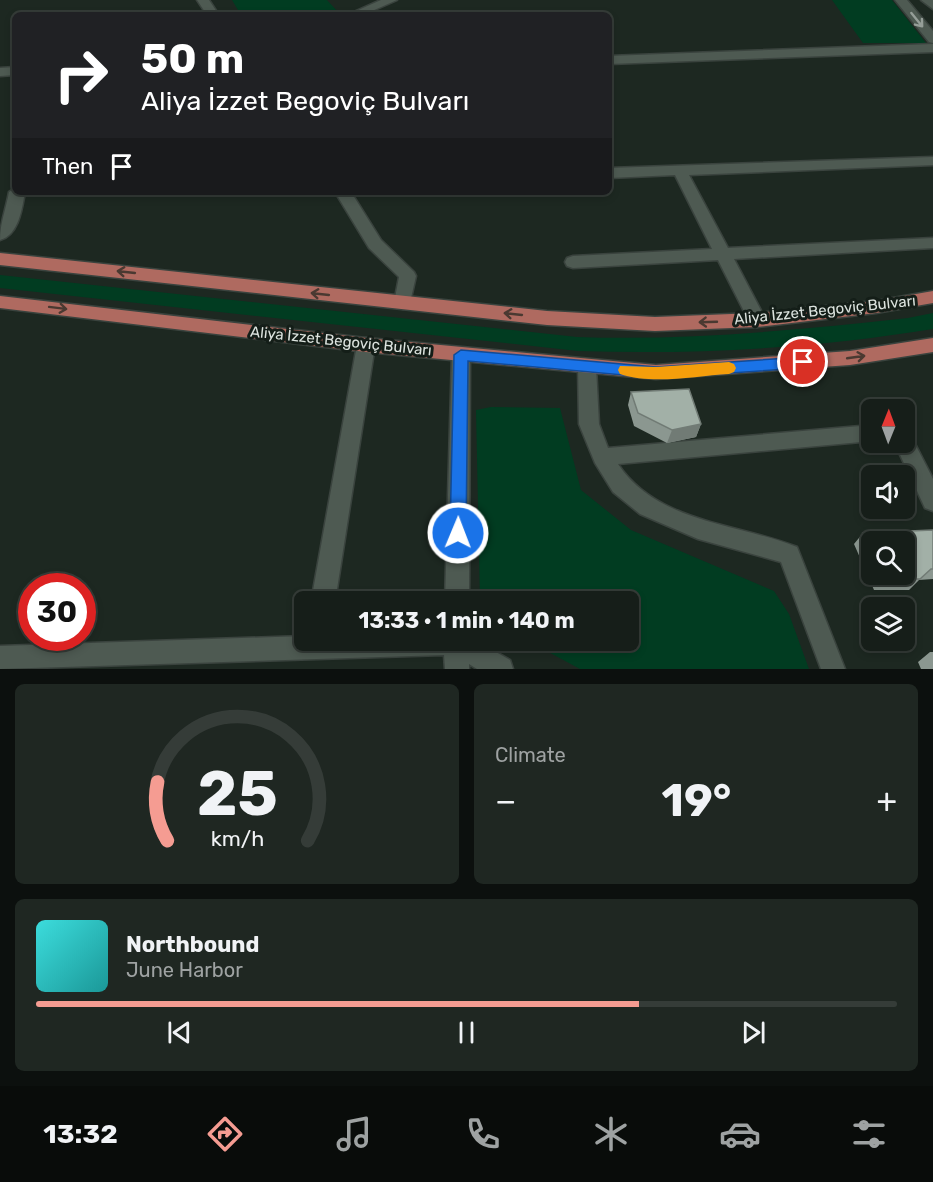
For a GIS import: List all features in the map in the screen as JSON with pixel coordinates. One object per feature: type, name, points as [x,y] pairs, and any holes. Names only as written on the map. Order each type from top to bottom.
[{"type":"main road","name":"Aliya İzzet Begoviç Bulvarı","points":[[0,258],[548,318],[655,324],[757,320],[876,307],[933,297]]},
{"type":"main road","name":"Aliya İzzet Begoviç Bulvarı","points":[[0,302],[366,345],[587,368],[656,372],[850,358],[933,345]]},
{"type":"street","points":[[361,12],[391,0]]},
{"type":"street","points":[[901,0],[933,39]]},
{"type":"street","points":[[927,0],[933,0]]},
{"type":"street","points":[[927,0],[933,6]]},
{"type":"street","points":[[612,60],[933,48]]},
{"type":"street","points":[[612,173],[933,161]]},
{"type":"street","points":[[680,171],[757,320]]},
{"type":"street","points":[[0,236],[12,219],[16,195]]},
{"type":"street","points":[[345,195],[375,244],[408,276],[403,303]]},
{"type":"street","points":[[573,262],[933,243]]},
{"type":"street","points":[[325,591],[366,345]]},
{"type":"street","points":[[457,591],[461,355]]},
{"type":"street","points":[[587,368],[589,424],[602,457],[620,485],[648,507],[706,532],[789,554],[833,669]]},
{"type":"street","points":[[602,457],[861,434]]},
{"type":"street","points":[[909,453],[933,501]]},
{"type":"street","points":[[0,658],[294,645]]},
{"type":"street","points":[[456,651],[457,669]]},
{"type":"street","points":[[471,651],[501,669]]},
{"type":"green space","points":[[232,0],[327,0],[338,12],[239,12]]},
{"type":"green space","points":[[832,0],[892,0],[926,43],[863,43]]},
{"type":"green space","points":[[0,275],[577,337],[743,334],[908,318],[933,313],[933,329],[845,341],[756,349],[667,352],[578,351],[0,288]]},
{"type":"green space","points":[[491,407],[560,408],[581,490],[631,530],[774,591],[789,614],[809,669],[580,669],[547,651],[639,651],[639,591],[480,591],[476,410]]},
{"type":"building","points":[[689,389],[701,424],[672,430],[638,413],[631,392]]},
{"type":"building","points":[[933,530],[933,569],[920,579],[915,579],[915,531],[910,531]]},
{"type":"slow traffic","points":[[625,370],[656,372],[729,368]]},
{"type":"route","points":[[458,533],[461,355],[587,368],[656,372],[803,362]]}]
